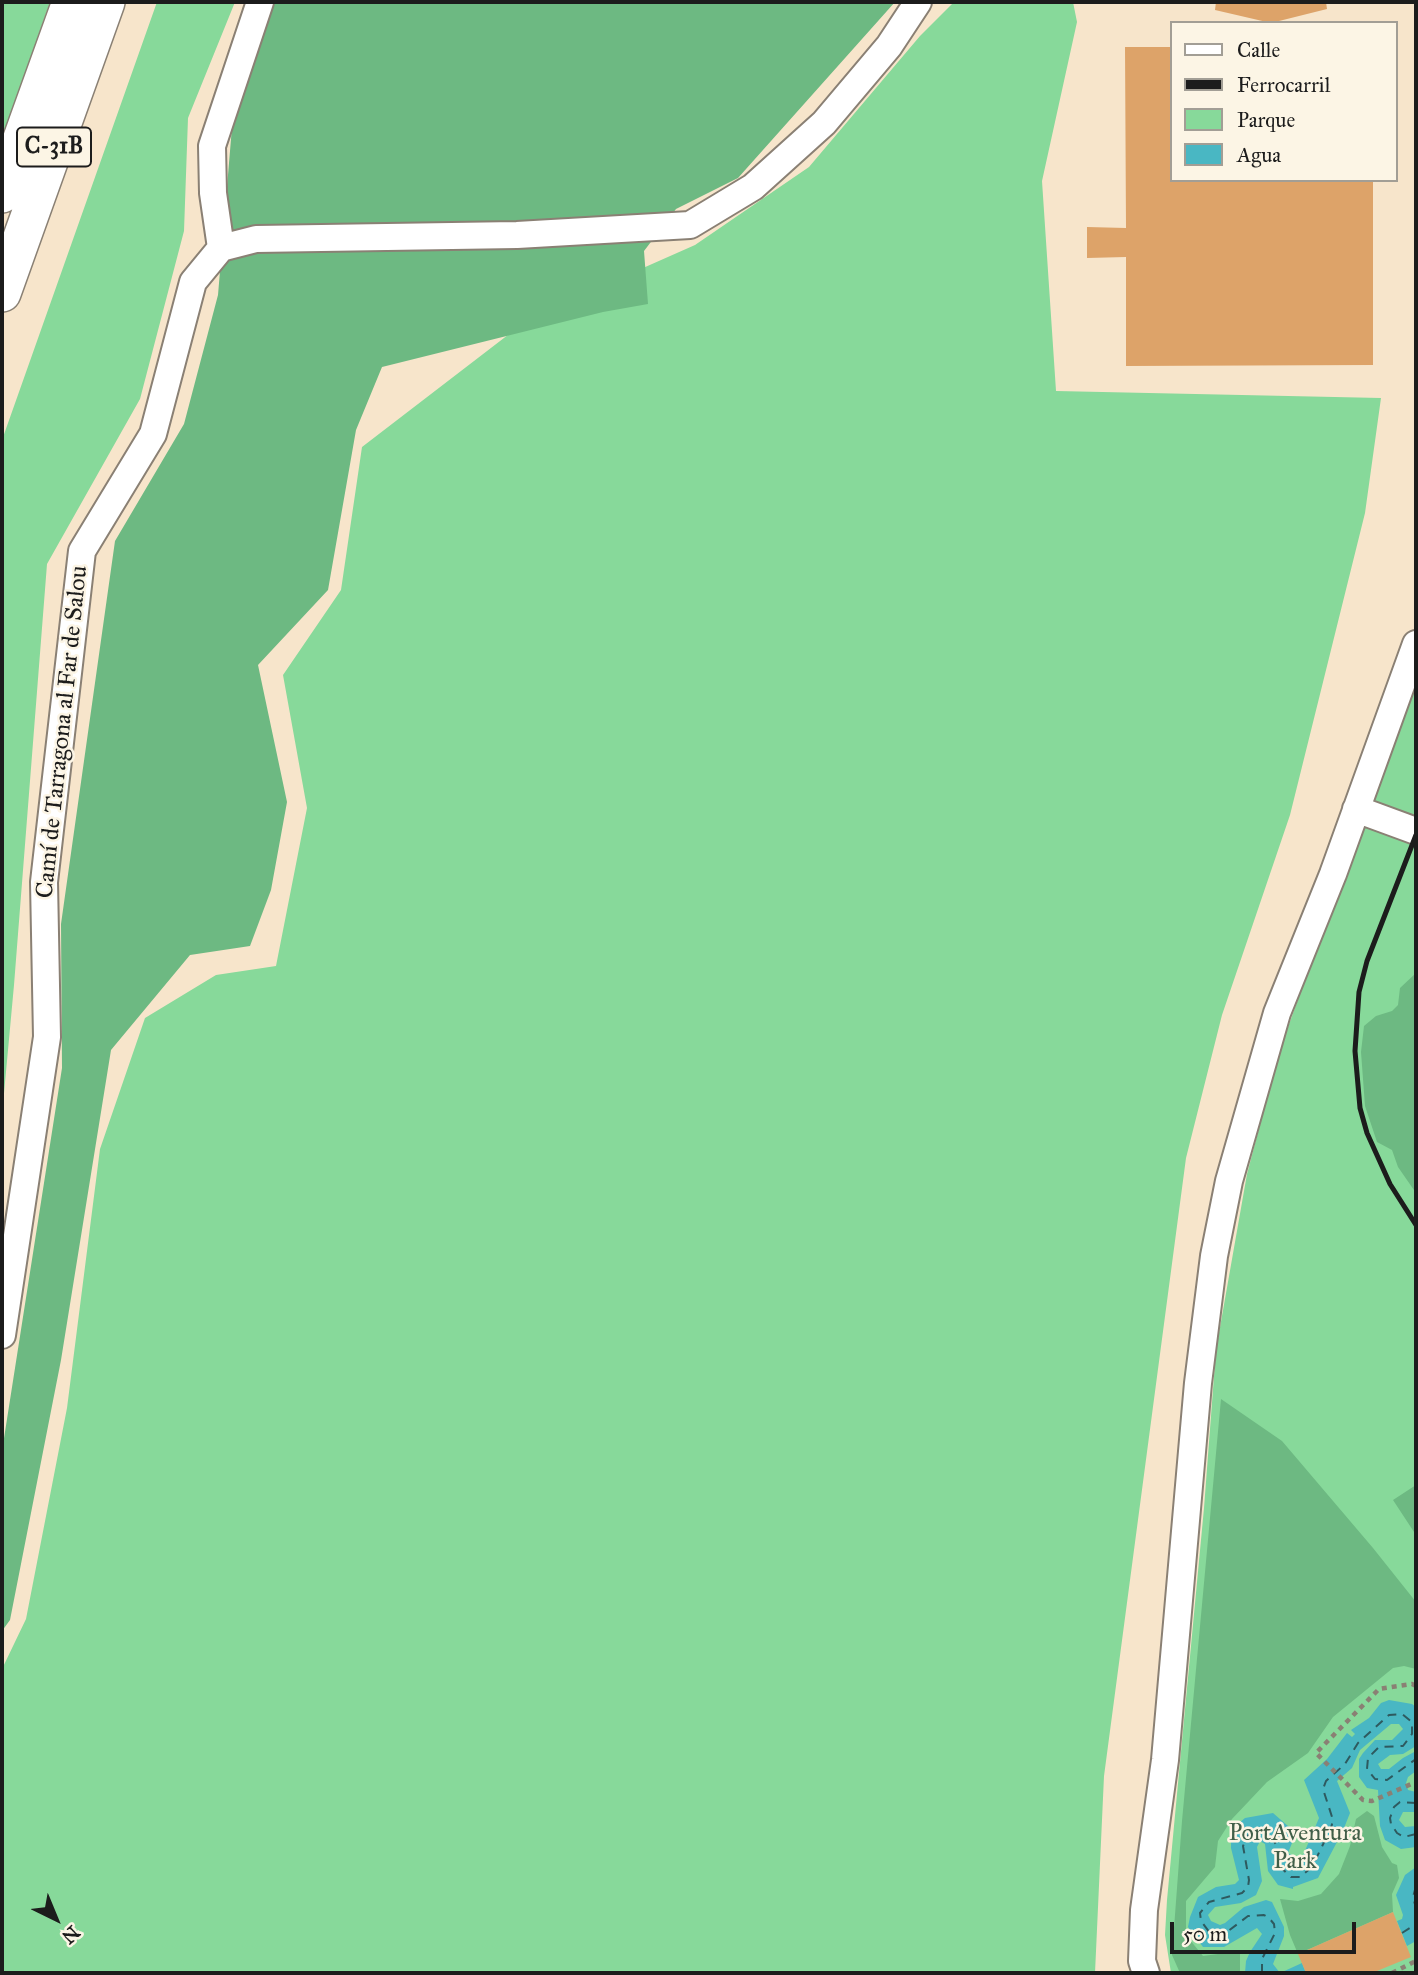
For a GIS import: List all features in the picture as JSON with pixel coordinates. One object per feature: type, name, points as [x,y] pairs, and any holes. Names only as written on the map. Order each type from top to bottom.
[{"type":"highway","name":"C-31B","points":[[2,194],[71,2]]},
{"type":"highway","name":"C-31B","points":[[2,293],[106,2]]},
{"type":"street","points":[[260,2],[212,146],[213,193],[221,248],[256,239],[517,235],[690,225],[753,187],[824,123],[889,46],[918,2]]},
{"type":"street","name":"Camí de Tarragona al Far de Salou","points":[[2,1335],[47,1037],[44,882],[82,551],[153,434],[193,282],[221,248]]},
{"type":"street","points":[[1146,1973],[1142,1961],[1144,1910],[1165,1760],[1198,1383],[1214,1256],[1229,1181],[1277,1013],[1416,644]]},
{"type":"street","points":[[1356,809],[1416,831]]},
{"type":"path","points":[[1416,1686],[1412,1684],[1379,1689],[1316,1752],[1363,1800],[1372,1801],[1416,1782]]},
{"type":"path","points":[[1392,1973],[1416,1961]]},
{"type":"green space","points":[[2,2],[50,2],[2,139]]},
{"type":"green space","points":[[157,2],[235,2],[188,118],[184,231],[140,399],[47,564],[2,1115],[2,440]]},
{"type":"green space","points":[[274,2],[895,2],[738,178],[676,209],[644,251],[648,304],[603,312],[382,367],[356,430],[328,590],[258,665],[287,802],[271,890],[250,946],[190,955],[111,1050],[61,1360],[10,1620],[2,1631],[2,1451],[62,1068],[61,924],[115,541],[184,424],[218,295],[232,127]]},
{"type":"green space","points":[[954,2],[1073,2],[1077,22],[1042,181],[1056,391],[1381,398],[1365,513],[1290,815],[1222,1015],[1186,1158],[1104,1776],[1095,1973],[2,1973],[2,1669],[26,1619],[67,1408],[100,1149],[145,1018],[216,975],[276,966],[307,808],[283,675],[341,590],[362,447],[530,318],[695,245],[809,167],[920,36]]},
{"type":"green space","name":"PortAventura Park","points":[[1416,675],[1416,1973],[1171,1973],[1165,1935],[1167,1900],[1216,1350],[1247,1174],[1280,1049]]},
{"type":"green space","points":[[1416,973],[1416,1193],[1398,1167],[1392,1150],[1377,1142],[1365,1106],[1361,1052],[1364,1026],[1376,1016],[1392,1011],[1398,1005],[1400,988]]},
{"type":"green space","points":[[1221,1399],[1282,1441],[1416,1602],[1416,1669],[1404,1666],[1393,1668],[1333,1717],[1308,1753],[1267,1782],[1232,1819],[1218,1841],[1215,1867],[1186,1901],[1186,1935],[1203,1956],[1240,1951],[1240,1973],[1180,1973],[1172,1955]]},
{"type":"green space","points":[[1416,1485],[1416,1535],[1393,1500]]},
{"type":"green space","points":[[1367,1811],[1374,1816],[1382,1847],[1392,1863],[1397,1865],[1399,1878],[1392,1894],[1393,1912],[1298,1954],[1280,1899],[1298,1901],[1321,1894],[1339,1874],[1350,1846],[1356,1819]]},
{"type":"water","points":[[1389,1700],[1412,1704],[1416,1707],[1416,1746],[1403,1754],[1390,1755],[1378,1764],[1381,1769],[1389,1769],[1416,1751],[1416,1771],[1408,1777],[1406,1783],[1408,1790],[1416,1792],[1416,1812],[1403,1812],[1399,1820],[1405,1827],[1416,1826],[1416,1847],[1401,1849],[1385,1840],[1380,1826],[1378,1790],[1367,1788],[1359,1777],[1359,1759],[1363,1753],[1375,1740],[1392,1740],[1403,1729],[1399,1724],[1391,1724],[1360,1750],[1352,1768],[1337,1781],[1350,1813],[1344,1828],[1340,1827],[1334,1840],[1337,1842],[1318,1878],[1293,1889],[1278,1885],[1268,1871],[1265,1844],[1260,1841],[1257,1847],[1262,1881],[1256,1895],[1241,1903],[1215,1907],[1208,1915],[1211,1921],[1220,1925],[1244,1907],[1266,1900],[1272,1902],[1284,1927],[1284,1936],[1273,1964],[1280,1973],[1245,1973],[1246,1961],[1262,1934],[1257,1928],[1224,1947],[1203,1947],[1188,1927],[1198,1897],[1216,1887],[1235,1884],[1239,1880],[1231,1838],[1245,1818],[1273,1813],[1296,1833],[1288,1853],[1301,1860],[1319,1818],[1304,1780],[1327,1759],[1347,1733],[1352,1737],[1355,1734],[1351,1730],[1369,1718],[1381,1703]]},
{"type":"water","points":[[1416,1867],[1416,1941],[1407,1946],[1397,1921],[1402,1919],[1403,1915],[1396,1895],[1405,1875]]},
{"type":"water","points":[[1302,1963],[1306,1973],[1280,1973]]},
{"type":"building","points":[[1216,2],[1326,2],[1327,9],[1279,21],[1262,21],[1215,10]]},
{"type":"building","points":[[1125,47],[1170,47],[1170,182],[1373,182],[1373,365],[1126,366],[1126,257],[1087,258],[1087,227],[1126,228]]},
{"type":"building","points":[[1393,1912],[1411,1957],[1372,1973],[1306,1973],[1298,1954]]},
{"type":"ferry route","points":[[1262,1973],[1262,1959],[1275,1933],[1274,1924],[1269,1918],[1264,1915],[1248,1916],[1227,1932],[1218,1935],[1210,1933],[1201,1921],[1200,1913],[1209,1902],[1242,1893],[1248,1887],[1243,1846],[1250,1832],[1258,1829],[1270,1832],[1277,1847],[1278,1865],[1291,1877],[1300,1877],[1312,1867],[1331,1828],[1333,1820],[1323,1789],[1326,1781],[1345,1764],[1358,1743],[1389,1715],[1402,1714],[1412,1722],[1412,1734],[1403,1746],[1379,1747],[1368,1758],[1367,1769],[1375,1779],[1387,1780],[1416,1759]]},
{"type":"ferry route","points":[[1416,1803],[1400,1802],[1394,1807],[1390,1818],[1397,1833],[1404,1837],[1416,1834]]},
{"type":"ferry route","points":[[1416,1886],[1413,1897],[1416,1908]]},
{"type":"ferry route","points":[[1402,1933],[1416,1924]]},
{"type":"railway","points":[[1416,835],[1367,961],[1359,992],[1355,1051],[1360,1108],[1367,1133],[1390,1184],[1416,1225]]}]
